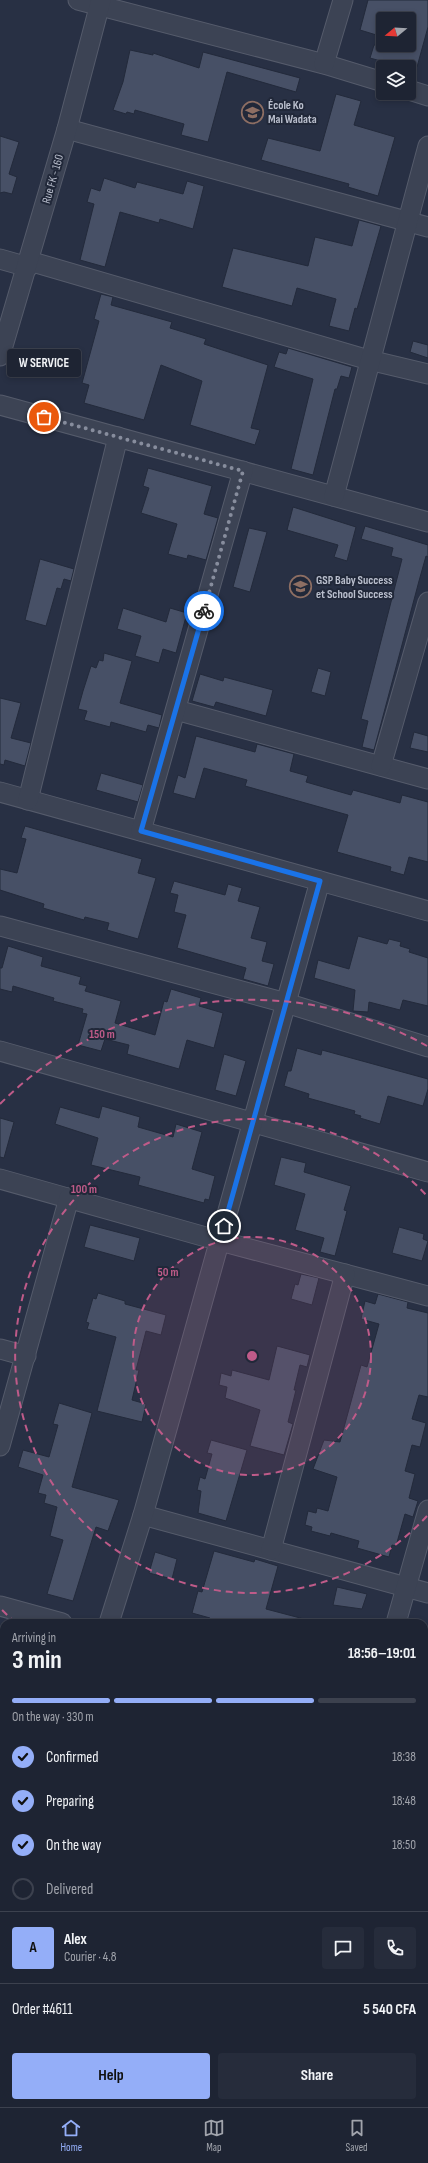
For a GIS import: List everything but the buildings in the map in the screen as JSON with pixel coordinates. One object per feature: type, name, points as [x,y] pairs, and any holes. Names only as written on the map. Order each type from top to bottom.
[{"type":"street","points":[[78,0],[100,3],[324,64],[376,80]]},
{"type":"street","points":[[324,64],[343,0]]},
{"type":"street","name":"Rue FK - 160","points":[[0,356],[3,338],[28,264],[67,129],[100,3]]},
{"type":"street","points":[[416,92],[428,96]]},
{"type":"street","points":[[67,129],[428,228]]},
{"type":"street","points":[[334,496],[369,360],[428,146]]},
{"type":"street","points":[[0,259],[28,264],[369,360],[428,374]]},
{"type":"street","points":[[0,405],[428,522]]},
{"type":"street","points":[[28,800],[118,437]]},
{"type":"street","points":[[141,831],[243,471]]},
{"type":"street","points":[[381,766],[421,656],[428,602]]},
{"type":"street","points":[[176,710],[428,779]]},
{"type":"street","points":[[0,792],[428,911]]},
{"type":"street","points":[[110,1619],[143,1515],[320,881]]},
{"type":"street","points":[[0,926],[286,1003],[428,1047]]},
{"type":"street","points":[[0,1051],[428,1172]]},
{"type":"street","points":[[0,1179],[220,1241],[428,1296]]},
{"type":"street","points":[[0,1446],[69,1198]]},
{"type":"street","points":[[271,1550],[345,1274]]},
{"type":"street","points":[[0,1349],[26,1356]]},
{"type":"street","points":[[397,1619],[428,1510]]},
{"type":"street","points":[[143,1515],[428,1593]]},
{"type":"street","points":[[0,1606],[47,1619]]},
{"type":"way so far","points":[[44,417],[243,471],[204,611]]},
{"type":"place","name":"École Ko Mai Wadata","points":[[252,112]]},
{"type":"place","name":"W SERVICE","points":[[44,417]]},
{"type":"place","name":"GSP Baby Success et School Success","points":[[301,587]]},
{"type":"route","points":[[204,611],[141,831],[320,881],[224,1226]]}]
